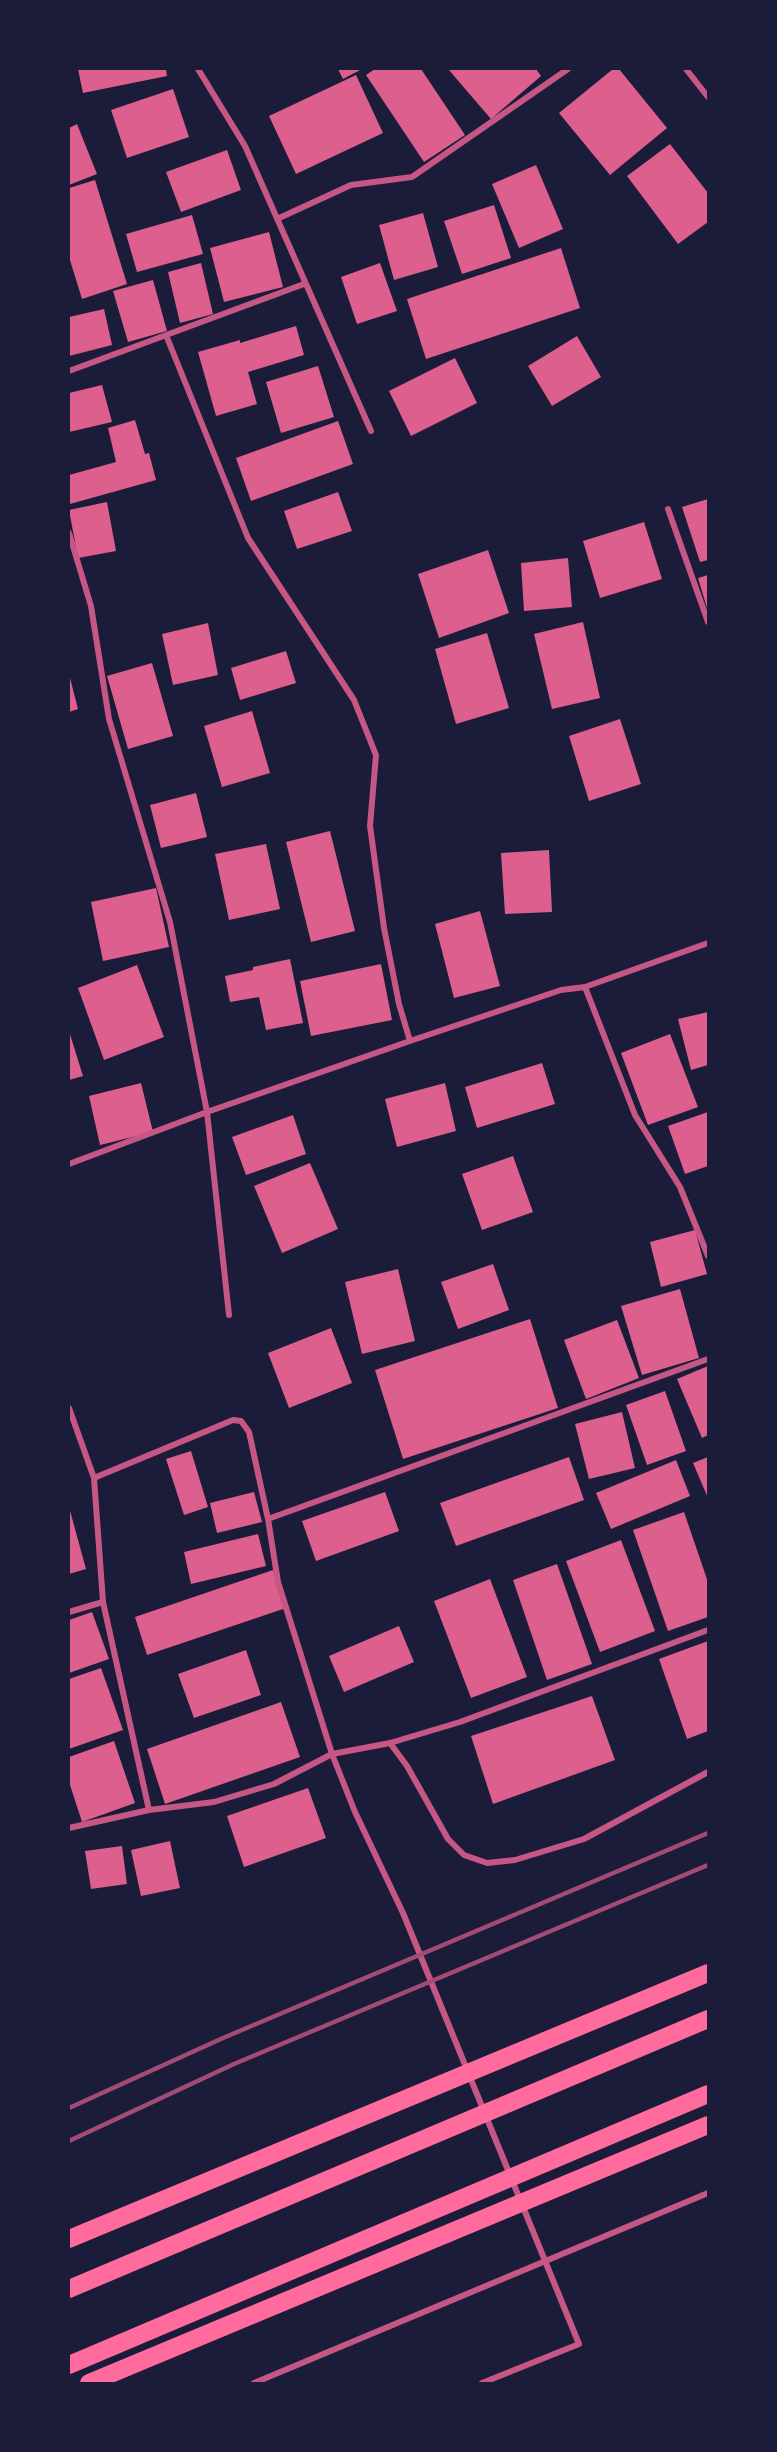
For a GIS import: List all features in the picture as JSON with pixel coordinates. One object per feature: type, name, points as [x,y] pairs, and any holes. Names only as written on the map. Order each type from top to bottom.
[{"type":"highway","points":[[69,2239],[708,1973]]},
{"type":"highway","points":[[69,2289],[708,2019]]},
{"type":"highway","points":[[69,2365],[708,2094]]},
{"type":"highway","points":[[89,2383],[708,2125]]},
{"type":"street","points":[[198,69],[245,146],[370,431]]},
{"type":"street","points":[[277,219],[351,185],[412,177],[568,69]]},
{"type":"street","points":[[686,69],[708,97]]},
{"type":"street","points":[[69,371],[304,284]]},
{"type":"street","points":[[166,335],[248,538],[354,700],[376,755],[370,826],[384,928],[399,1004],[410,1041]]},
{"type":"street","points":[[668,509],[708,622]]},
{"type":"street","points":[[69,534],[91,606],[109,719],[170,922],[207,1112],[230,1315]]},
{"type":"street","points":[[69,1164],[207,1112],[410,1041],[561,990],[585,987],[708,944]]},
{"type":"street","points":[[585,987],[635,1115],[680,1187],[708,1256]]},
{"type":"street","points":[[268,1519],[708,1359]]},
{"type":"street","points":[[69,1408],[94,1478],[103,1602],[149,1809]]},
{"type":"street","points":[[94,1478],[233,1420],[241,1421],[249,1431],[268,1519],[278,1582],[332,1754],[403,1913],[579,2343],[482,2383]]},
{"type":"street","points":[[69,1612],[103,1602]]},
{"type":"street","points":[[69,1828],[149,1809],[214,1802],[274,1784],[332,1754],[390,1743],[460,1722],[708,1630]]},
{"type":"street","points":[[390,1743],[407,1766],[448,1839],[464,1855],[487,1863],[515,1860],[584,1839],[708,1772]]},
{"type":"street","points":[[254,2383],[708,2193]]},
{"type":"building","points":[[78,69],[166,69],[167,76],[83,93]]},
{"type":"building","points":[[338,69],[362,69],[343,79]]},
{"type":"building","points":[[375,69],[421,69],[465,135],[424,162],[366,75]]},
{"type":"building","points":[[448,69],[536,69],[541,76],[491,119]]},
{"type":"building","points":[[613,69],[619,69],[667,128],[610,175],[559,113]]},
{"type":"building","points":[[356,75],[383,133],[296,174],[269,116]]},
{"type":"building","points":[[173,89],[189,137],[127,158],[111,110]]},
{"type":"building","points":[[77,124],[97,174],[69,185],[69,128]]},
{"type":"building","points":[[670,144],[708,193],[708,222],[678,244],[627,176]]},
{"type":"building","points":[[227,150],[241,190],[181,212],[166,172]]},
{"type":"building","points":[[536,165],[563,229],[519,248],[492,184]]},
{"type":"building","points":[[95,180],[127,284],[82,299],[69,257],[69,188]]},
{"type":"building","points":[[494,205],[511,258],[462,274],[444,221]]},
{"type":"building","points":[[423,213],[438,267],[394,280],[379,225]]},
{"type":"building","points":[[192,215],[203,254],[137,272],[126,234]]},
{"type":"building","points":[[269,232],[283,287],[224,302],[210,248]]},
{"type":"building","points":[[561,248],[580,308],[426,359],[407,299]]},
{"type":"building","points":[[201,263],[213,314],[180,323],[168,272]]},
{"type":"building","points":[[380,263],[397,311],[357,324],[341,277]]},
{"type":"building","points":[[153,280],[167,331],[128,342],[113,291]]},
{"type":"building","points":[[104,309],[112,345],[69,356],[69,317]]},
{"type":"building","points":[[296,326],[304,355],[248,372],[257,404],[216,416],[198,352],[240,340],[240,343]]},
{"type":"building","points":[[577,336],[601,377],[552,406],[528,366]]},
{"type":"building","points":[[455,358],[477,403],[411,436],[389,391]]},
{"type":"building","points":[[318,366],[334,417],[281,433],[266,382]]},
{"type":"building","points":[[102,385],[112,422],[69,432],[69,393]]},
{"type":"building","points":[[135,420],[145,454],[149,453],[156,480],[70,504],[69,475],[116,462],[108,428]]},
{"type":"building","points":[[338,421],[353,464],[251,501],[236,458]]},
{"type":"building","points":[[338,492],[352,531],[297,549],[284,511]]},
{"type":"building","points":[[708,499],[708,560],[700,562],[682,507]]},
{"type":"building","points":[[107,502],[116,551],[78,558],[69,510]]},
{"type":"building","points":[[644,522],[662,579],[600,598],[583,541]]},
{"type":"building","points":[[488,550],[509,613],[439,638],[418,574]]},
{"type":"building","points":[[568,558],[572,607],[524,611],[521,563]]},
{"type":"building","points":[[708,575],[708,608],[707,608],[698,578]]},
{"type":"building","points":[[583,622],[600,698],[552,709],[534,634]]},
{"type":"building","points":[[208,623],[218,675],[173,685],[162,634]]},
{"type":"building","points":[[487,633],[509,708],[456,724],[435,649]]},
{"type":"building","points":[[286,651],[296,683],[240,700],[231,668]]},
{"type":"building","points":[[152,663],[173,736],[128,749],[107,676]]},
{"type":"building","points":[[69,674],[78,709],[69,712]]},
{"type":"building","points":[[252,711],[270,773],[222,787],[204,726]]},
{"type":"building","points":[[620,719],[641,784],[589,801],[569,736]]},
{"type":"building","points":[[196,793],[207,837],[161,848],[150,805]]},
{"type":"building","points":[[330,831],[355,931],[311,942],[286,842]]},
{"type":"building","points":[[266,844],[280,909],[229,920],[215,854]]},
{"type":"building","points":[[549,850],[552,912],[505,914],[501,853]]},
{"type":"building","points":[[156,888],[169,947],[103,961],[91,902]]},
{"type":"building","points":[[480,911],[500,986],[454,998],[435,924]]},
{"type":"building","points":[[290,959],[303,1023],[266,1030],[259,997],[230,1002],[225,976]]},
{"type":"building","points":[[381,964],[392,1020],[311,1036],[300,981]]},
{"type":"building","points":[[137,965],[164,1037],[104,1060],[78,988]]},
{"type":"building","points":[[708,1012],[708,1065],[691,1070],[678,1019]]},
{"type":"building","points":[[69,1031],[83,1076],[69,1080]]},
{"type":"building","points":[[670,1034],[698,1107],[648,1125],[621,1053]]},
{"type":"building","points":[[542,1063],[555,1104],[477,1128],[465,1087]]},
{"type":"building","points":[[141,1083],[153,1132],[100,1145],[89,1096]]},
{"type":"building","points":[[445,1083],[456,1131],[397,1147],[385,1099]]},
{"type":"building","points":[[708,1112],[708,1166],[685,1174],[668,1126]]},
{"type":"building","points":[[293,1115],[306,1154],[246,1175],[232,1137]]},
{"type":"building","points":[[513,1156],[533,1212],[482,1230],[462,1174]]},
{"type":"building","points":[[310,1163],[338,1229],[282,1253],[254,1186]]},
{"type":"building","points":[[695,1230],[707,1274],[661,1287],[650,1242]]},
{"type":"building","points":[[493,1264],[509,1310],[458,1329],[441,1282]]},
{"type":"building","points":[[398,1269],[415,1341],[362,1354],[345,1282]]},
{"type":"building","points":[[680,1289],[699,1358],[642,1375],[621,1306]]},
{"type":"building","points":[[530,1319],[558,1408],[403,1459],[375,1370]]},
{"type":"building","points":[[617,1320],[639,1378],[586,1399],[564,1340]]},
{"type":"building","points":[[331,1328],[352,1383],[289,1408],[268,1353]]},
{"type":"building","points":[[708,1366],[708,1435],[702,1438],[677,1379]]},
{"type":"building","points":[[665,1391],[686,1451],[647,1465],[626,1405]]},
{"type":"building","points":[[622,1412],[635,1468],[589,1479],[575,1424]]},
{"type":"building","points":[[191,1451],[208,1507],[184,1515],[166,1459]]},
{"type":"building","points":[[569,1457],[584,1500],[456,1546],[440,1503]]},
{"type":"building","points":[[708,1457],[708,1498],[693,1463]]},
{"type":"building","points":[[676,1460],[690,1496],[611,1529],[596,1493]]},
{"type":"building","points":[[254,1492],[262,1522],[217,1533],[210,1503]]},
{"type":"building","points":[[385,1492],[399,1531],[316,1561],[302,1521]]},
{"type":"building","points":[[69,1507],[86,1569],[69,1574]]},
{"type":"building","points":[[684,1512],[708,1582],[708,1617],[668,1631],[633,1530]]},
{"type":"building","points":[[258,1534],[266,1566],[191,1584],[184,1552]]},
{"type":"building","points":[[621,1540],[655,1631],[600,1652],[566,1561]]},
{"type":"building","points":[[557,1564],[592,1664],[547,1680],[513,1580]]},
{"type":"building","points":[[273,1570],[286,1608],[147,1655],[135,1617]]},
{"type":"building","points":[[490,1579],[527,1677],[471,1698],[434,1601]]},
{"type":"building","points":[[92,1612],[109,1659],[69,1673],[69,1620]]},
{"type":"building","points":[[399,1626],[414,1662],[344,1692],[329,1656]]},
{"type":"building","points":[[708,1641],[708,1731],[687,1739],[659,1659]]},
{"type":"building","points":[[246,1650],[261,1695],[194,1718],[178,1674]]},
{"type":"building","points":[[101,1668],[123,1730],[69,1749],[69,1679]]},
{"type":"building","points":[[592,1696],[615,1760],[493,1804],[471,1736]]},
{"type":"building","points":[[281,1702],[300,1757],[165,1804],[147,1749]]},
{"type":"building","points":[[114,1741],[135,1803],[82,1822],[69,1782],[69,1757]]},
{"type":"building","points":[[308,1788],[326,1838],[244,1867],[227,1816]]},
{"type":"building","points":[[170,1841],[180,1888],[141,1896],[131,1850]]},
{"type":"building","points":[[122,1846],[127,1884],[91,1889],[85,1851]]},
{"type":"railway","points":[[69,2108],[223,2038],[708,1833]]},
{"type":"railway","points":[[69,2141],[234,2064],[708,1865]]}]
